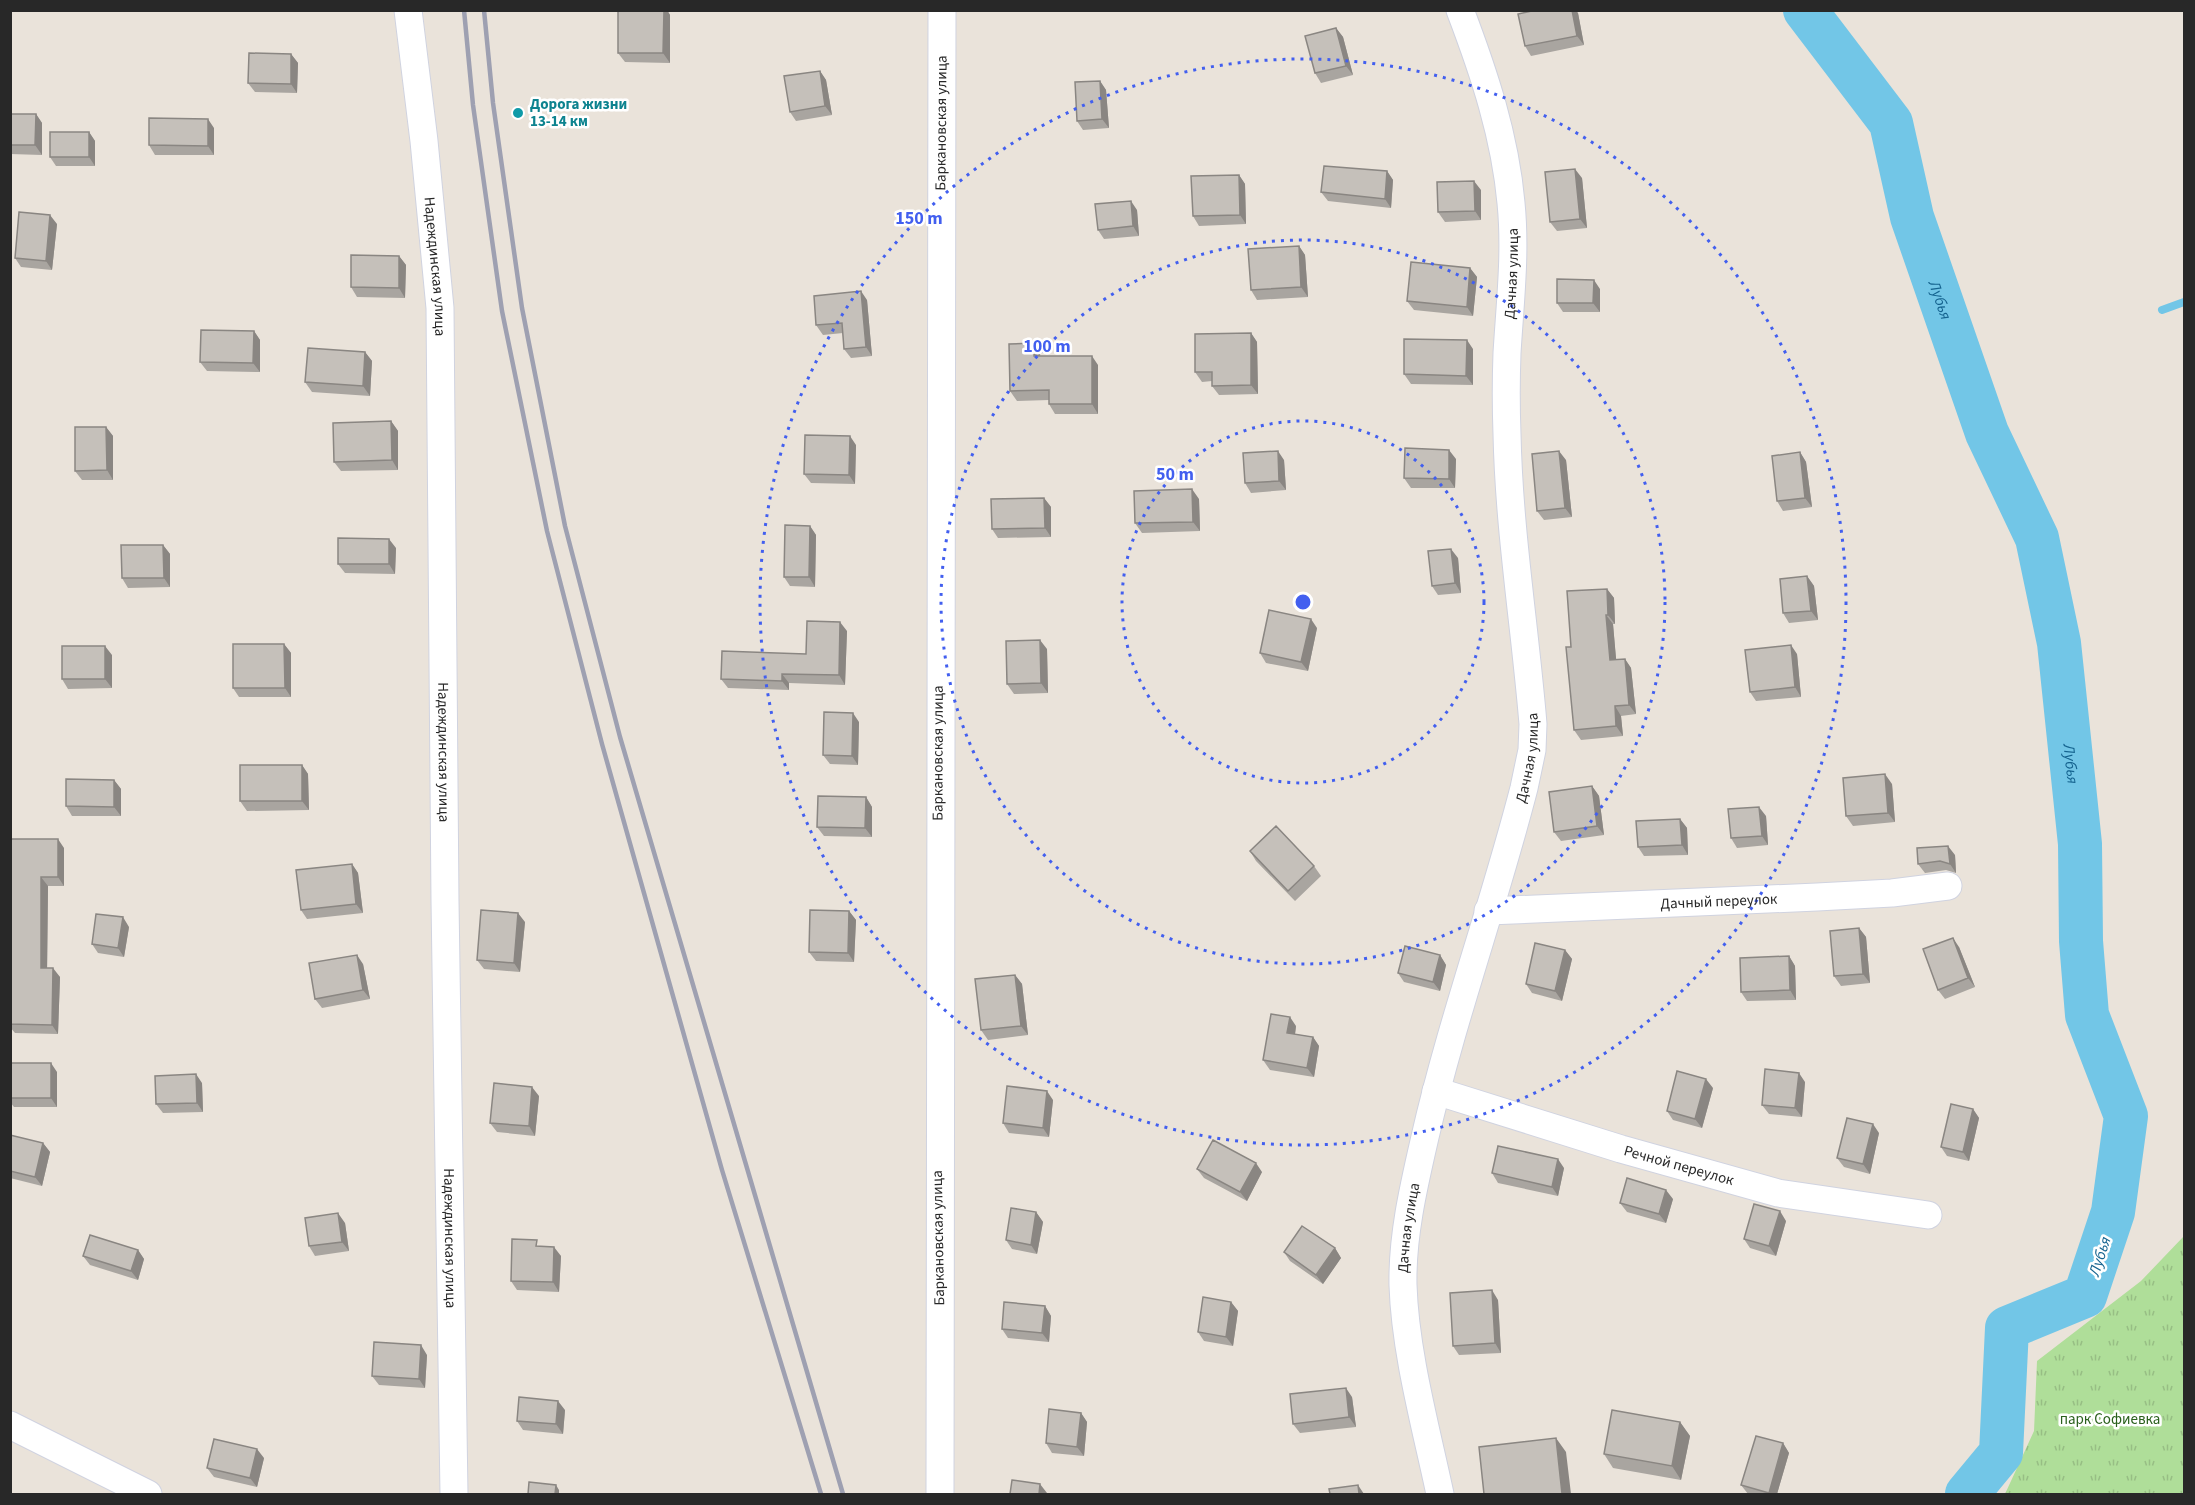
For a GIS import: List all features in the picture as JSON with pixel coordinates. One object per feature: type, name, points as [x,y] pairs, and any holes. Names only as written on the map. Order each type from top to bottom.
[{"type":"street","name":"Надеждинская улица","points":[[408,10],[424,141],[440,308],[454,1494]]},
{"type":"street","name":"Баркановская улица","points":[[940,1494],[937,1110],[938,426],[942,10]]},
{"type":"street","name":"Дачная улица","points":[[1440,1494],[1422,1411],[1407,1324],[1403,1283],[1407,1221],[1436,1090],[1524,788],[1532,750],[1533,724],[1515,557],[1507,436],[1512,206],[1507,166],[1496,119],[1479,61],[1460,10]]},
{"type":"street","name":"Дачный переулок","points":[[1488,911],[1892,893],[1948,886]]},
{"type":"street","name":"Речной переулок","points":[[1436,1090],[1622,1149],[1778,1193],[1928,1215]]},
{"type":"street","points":[[10,1425],[148,1494]]},
{"type":"green space","name":"парк Софиевка","points":[[2184,1236],[2184,1494],[2005,1494],[2034,1431],[2037,1361],[2141,1281]]},
{"type":"building","points":[[618,10],[664,10],[663,53],[618,53]]},
{"type":"building","points":[[1536,10],[1572,10],[1577,36],[1525,46],[1518,14]]},
{"type":"building","points":[[1336,28],[1346,66],[1315,73],[1305,36]]},
{"type":"building","points":[[249,53],[291,54],[291,84],[248,83]]},
{"type":"building","points":[[820,71],[825,106],[790,112],[784,76]]},
{"type":"building","points":[[1100,81],[1102,119],[1077,121],[1075,82]]},
{"type":"building","points":[[10,114],[36,114],[35,145],[10,145]]},
{"type":"building","points":[[149,118],[208,119],[208,146],[149,145]]},
{"type":"building","points":[[50,132],[89,132],[89,157],[50,157]]},
{"type":"building","points":[[1324,166],[1387,171],[1385,199],[1321,192]]},
{"type":"building","points":[[1575,169],[1580,219],[1550,222],[1545,172]]},
{"type":"building","points":[[1239,175],[1240,215],[1193,216],[1191,176]]},
{"type":"building","points":[[1474,181],[1475,211],[1438,212],[1437,182]]},
{"type":"building","points":[[1131,201],[1133,226],[1098,230],[1095,204]]},
{"type":"building","points":[[19,212],[50,215],[46,261],[15,258]]},
{"type":"building","points":[[1299,246],[1301,287],[1251,290],[1248,249]]},
{"type":"building","points":[[351,255],[399,256],[399,288],[351,287]]},
{"type":"building","points":[[1411,262],[1470,268],[1467,307],[1407,301]]},
{"type":"building","points":[[1557,279],[1594,280],[1593,303],[1557,303]]},
{"type":"building","points":[[861,291],[866,347],[844,349],[842,323],[816,325],[814,296]]},
{"type":"building","points":[[201,330],[254,331],[253,363],[200,362]]},
{"type":"building","points":[[1251,333],[1251,385],[1212,386],[1212,372],[1195,372],[1195,334]]},
{"type":"building","points":[[1404,339],[1467,340],[1466,376],[1404,374]]},
{"type":"building","points":[[1034,343],[1034,356],[1092,356],[1092,404],[1049,404],[1049,390],[1010,391],[1009,344]]},
{"type":"building","points":[[308,348],[365,352],[363,386],[305,382]]},
{"type":"building","points":[[391,421],[392,460],[334,462],[333,423]]},
{"type":"building","points":[[75,427],[106,427],[107,470],[75,471]]},
{"type":"building","points":[[805,435],[850,436],[849,475],[804,474]]},
{"type":"building","points":[[1405,448],[1449,450],[1449,479],[1404,478]]},
{"type":"building","points":[[1278,451],[1279,481],[1245,483],[1243,453]]},
{"type":"building","points":[[1559,451],[1565,508],[1537,511],[1532,454]]},
{"type":"building","points":[[1800,452],[1805,498],[1777,501],[1772,456]]},
{"type":"building","points":[[1192,489],[1193,522],[1135,523],[1134,491]]},
{"type":"building","points":[[1044,498],[1045,528],[992,529],[991,499]]},
{"type":"building","points":[[785,525],[810,526],[809,577],[784,577]]},
{"type":"building","points":[[338,538],[389,539],[389,564],[338,564]]},
{"type":"building","points":[[121,545],[163,545],[164,578],[122,578]]},
{"type":"building","points":[[1451,549],[1455,583],[1432,586],[1428,551]]},
{"type":"building","points":[[1807,576],[1811,611],[1783,613],[1780,579]]},
{"type":"building","points":[[1607,589],[1608,615],[1606,615],[1610,660],[1625,659],[1629,705],[1615,706],[1616,726],[1574,730],[1566,647],[1571,647],[1567,591]]},
{"type":"building","points":[[1269,610],[1311,619],[1301,662],[1260,653]]},
{"type":"building","points":[[807,621],[840,622],[839,675],[782,674],[782,681],[721,679],[722,651],[806,654]]},
{"type":"building","points":[[1040,640],[1041,683],[1007,684],[1006,641]]},
{"type":"building","points":[[233,644],[284,644],[285,688],[233,688]]},
{"type":"building","points":[[1791,645],[1795,687],[1750,692],[1745,650]]},
{"type":"building","points":[[62,646],[105,646],[105,679],[62,679]]},
{"type":"building","points":[[824,712],[853,713],[852,756],[823,755]]},
{"type":"building","points":[[240,765],[302,765],[302,801],[240,801]]},
{"type":"building","points":[[1885,774],[1888,813],[1846,816],[1843,778]]},
{"type":"building","points":[[66,779],[114,780],[114,807],[66,806]]},
{"type":"building","points":[[1592,786],[1597,826],[1554,832],[1549,792]]},
{"type":"building","points":[[818,796],[866,797],[865,828],[817,827]]},
{"type":"building","points":[[1759,807],[1762,836],[1731,838],[1728,809]]},
{"type":"building","points":[[1680,819],[1682,845],[1638,847],[1636,821]]},
{"type":"building","points":[[1276,826],[1314,866],[1288,891],[1250,851]]},
{"type":"building","points":[[10,839],[58,839],[58,877],[41,877],[41,968],[53,968],[52,1025],[10,1024]]},
{"type":"building","points":[[1948,846],[1950,864],[1940,861],[1918,864],[1917,848]]},
{"type":"building","points":[[352,864],[356,904],[301,910],[296,870]]},
{"type":"building","points":[[481,910],[518,913],[514,963],[477,960]]},
{"type":"building","points":[[810,910],[849,911],[848,953],[809,952]]},
{"type":"building","points":[[96,914],[123,917],[118,948],[92,944]]},
{"type":"building","points":[[1859,928],[1863,974],[1834,976],[1830,931]]},
{"type":"building","points":[[1953,938],[1968,978],[1938,990],[1923,949]]},
{"type":"building","points":[[1535,943],[1565,950],[1555,991],[1526,984]]},
{"type":"building","points":[[1405,946],[1440,955],[1433,982],[1398,973]]},
{"type":"building","points":[[357,955],[363,990],[315,999],[309,963]]},
{"type":"building","points":[[1789,956],[1790,990],[1741,992],[1740,958]]},
{"type":"building","points":[[1015,975],[1021,1026],[981,1030],[975,979]]},
{"type":"building","points":[[1271,1014],[1290,1017],[1287,1033],[1313,1037],[1307,1068],[1263,1060]]},
{"type":"building","points":[[10,1063],[51,1063],[51,1098],[10,1098]]},
{"type":"building","points":[[1765,1069],[1799,1073],[1795,1108],[1762,1105]]},
{"type":"building","points":[[1677,1071],[1706,1079],[1695,1119],[1667,1111]]},
{"type":"building","points":[[196,1074],[197,1103],[156,1104],[155,1076]]},
{"type":"building","points":[[494,1083],[532,1087],[529,1126],[490,1123]]},
{"type":"building","points":[[1007,1086],[1047,1091],[1043,1128],[1003,1123]]},
{"type":"building","points":[[1951,1104],[1973,1109],[1963,1152],[1941,1147]]},
{"type":"building","points":[[1847,1118],[1873,1124],[1863,1164],[1837,1158]]},
{"type":"building","points":[[10,1135],[43,1143],[35,1177],[10,1171]]},
{"type":"building","points":[[1213,1140],[1256,1163],[1240,1192],[1197,1169]]},
{"type":"building","points":[[1498,1146],[1558,1159],[1552,1187],[1492,1173]]},
{"type":"building","points":[[1627,1178],[1666,1190],[1659,1214],[1620,1203]]},
{"type":"building","points":[[1754,1204],[1780,1211],[1769,1246],[1744,1239]]},
{"type":"building","points":[[1011,1208],[1036,1212],[1031,1245],[1006,1240]]},
{"type":"building","points":[[338,1213],[342,1242],[309,1246],[305,1218]]},
{"type":"building","points":[[1302,1226],[1335,1248],[1316,1275],[1284,1252]]},
{"type":"building","points":[[90,1235],[138,1250],[131,1271],[83,1256]]},
{"type":"building","points":[[512,1239],[537,1240],[536,1246],[554,1247],[553,1282],[511,1281]]},
{"type":"building","points":[[1492,1290],[1495,1343],[1453,1346],[1450,1293]]},
{"type":"building","points":[[1203,1297],[1231,1302],[1226,1337],[1198,1332]]},
{"type":"building","points":[[1004,1302],[1045,1306],[1042,1333],[1002,1329]]},
{"type":"building","points":[[374,1342],[421,1345],[419,1379],[372,1376]]},
{"type":"building","points":[[1346,1388],[1349,1417],[1293,1424],[1290,1394]]},
{"type":"building","points":[[519,1397],[558,1401],[556,1424],[517,1421]]},
{"type":"building","points":[[1049,1409],[1081,1413],[1077,1447],[1046,1443]]},
{"type":"building","points":[[1612,1410],[1680,1422],[1672,1466],[1604,1454]]},
{"type":"building","points":[[1756,1436],[1783,1443],[1769,1493],[1741,1485]]},
{"type":"building","points":[[1556,1438],[1562,1494],[1484,1494],[1479,1447]]},
{"type":"building","points":[[214,1439],[257,1449],[250,1478],[207,1468]]},
{"type":"building","points":[[1012,1480],[1040,1484],[1039,1494],[1010,1494]]},
{"type":"building","points":[[529,1482],[556,1485],[555,1494],[528,1494]]},
{"type":"building","points":[[1358,1485],[1359,1494],[1330,1494],[1329,1489]]},
{"type":"waterway","name":"Лубья","points":[[1805,10],[1891,123],[1912,217],[1987,433],[2037,538],[2059,643],[2080,844],[2081,941],[2087,1015],[2126,1116],[2113,1212],[2085,1296],[2007,1328],[2001,1453],[1967,1494]]},
{"type":"waterway","points":[[2162,310],[2184,302]]},
{"type":"railway","points":[[464,10],[473,105],[502,311],[547,531],[602,744],[722,1170],[821,1494]]},
{"type":"railway","points":[[484,10],[493,103],[522,308],[565,526],[620,737],[843,1494]]},
{"type":"place","name":"Дорога жизни 13-14 км","points":[[518,113]]}]
